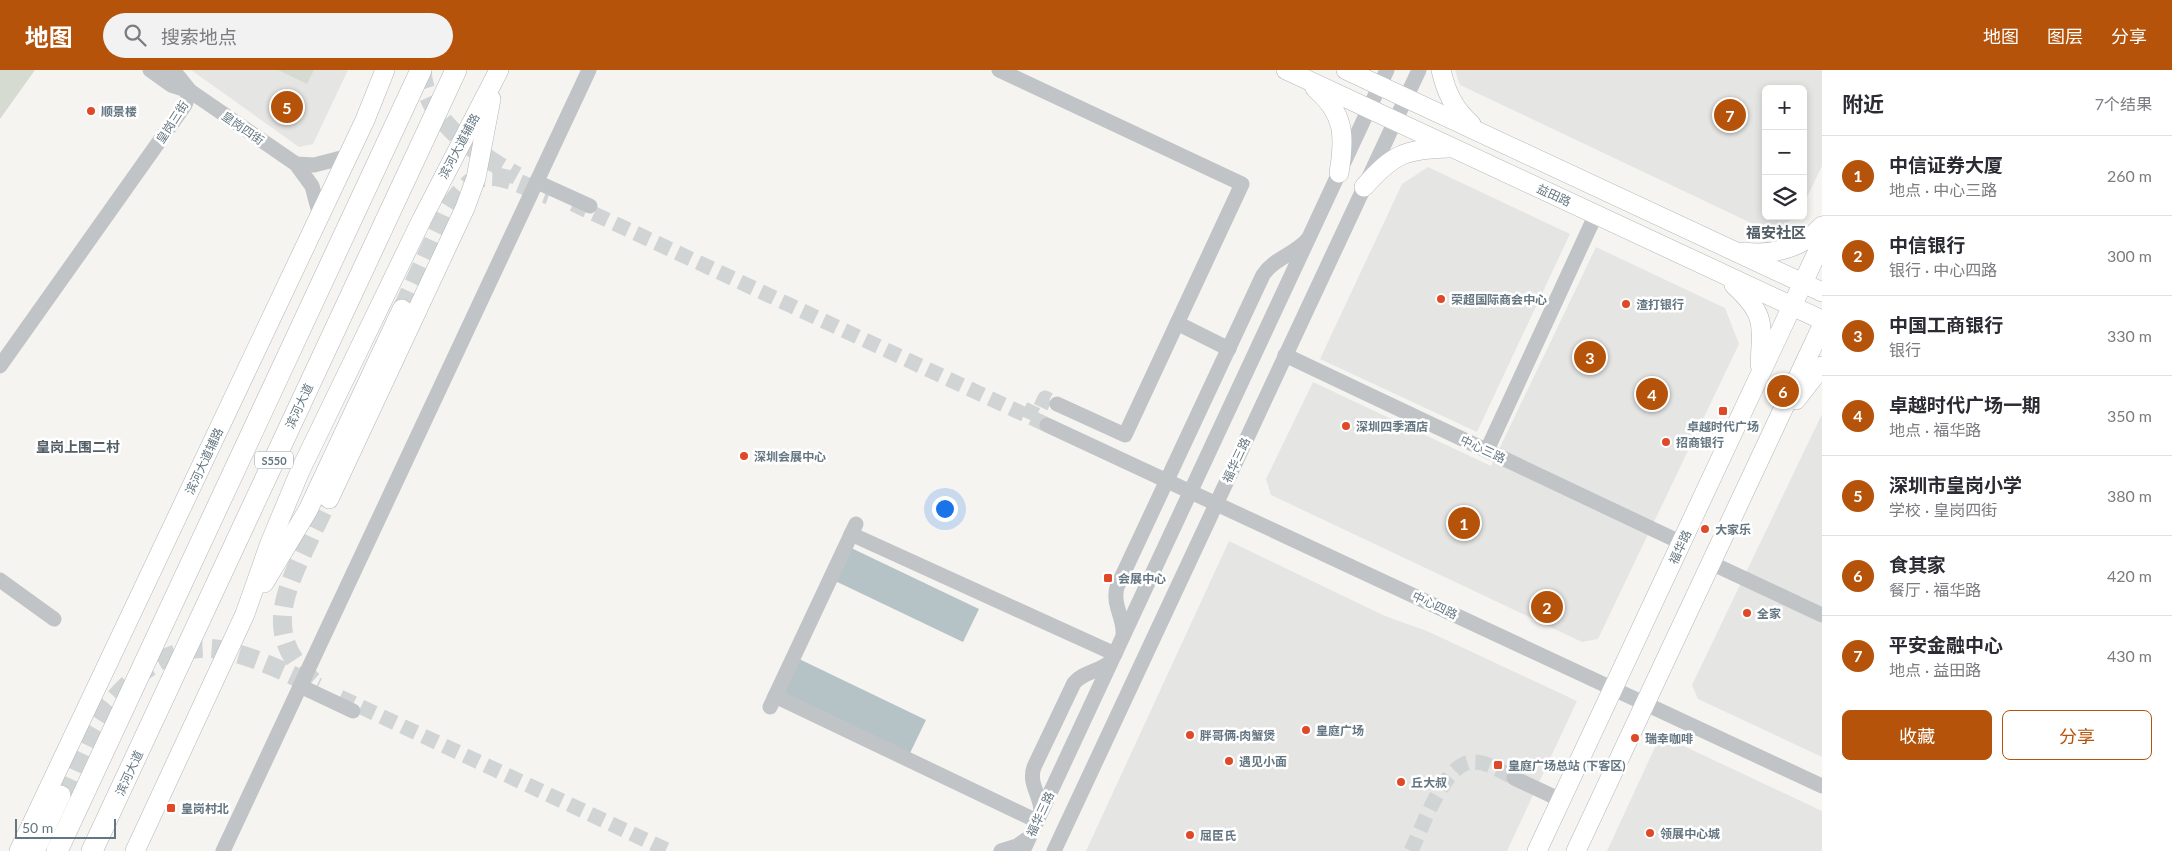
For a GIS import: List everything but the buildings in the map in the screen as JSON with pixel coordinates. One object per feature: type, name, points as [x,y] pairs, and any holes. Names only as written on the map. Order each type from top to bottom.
[{"type":"highway","name":"S550","points":[[57,851],[421,70]]},
{"type":"highway","name":"滨河大道","points":[[92,851],[456,70]]},
{"type":"main road","name":"滨河大道辅路","points":[[19,851],[349,156],[385,70]]},
{"type":"main road","name":"益田路","points":[[1346,70],[1384,78],[1406,98],[1822,292]]},
{"type":"main road","points":[[1441,70],[1450,99],[1460,114],[1479,132]]},
{"type":"main road","name":"益田路","points":[[1291,72],[1822,320]]},
{"type":"main road","points":[[1291,72],[1317,90],[1331,104],[1340,120],[1343,150],[1339,173]]},
{"type":"main road","name":"滨河大道辅路","points":[[135,851],[245,614],[270,543],[300,471],[425,212],[497,75]]},
{"type":"main road","points":[[329,498],[465,208],[476,178],[497,75]]},
{"type":"main road","points":[[1364,187],[1382,167],[1399,156],[1426,148],[1453,148]]},
{"type":"main road","points":[[1730,249],[1746,253],[1776,252],[1804,241],[1822,226]]},
{"type":"main road","name":"福华路","points":[[1538,851],[1822,242]]},
{"type":"main road","points":[[1720,272],[1756,308],[1761,334],[1760,375]]},
{"type":"main road","points":[[245,614],[308,510],[402,309]]},
{"type":"main road","points":[[1576,851],[1822,326]]},
{"type":"main road","points":[[1773,431],[1822,366]]},
{"type":"main road","points":[[35,851],[61,795]]},
{"type":"street","name":"皇岗四街","points":[[150,70],[171,85],[190,91]]},
{"type":"street","name":"皇岗四街","points":[[170,70],[178,76],[190,91],[296,164],[312,186],[320,216]]},
{"type":"street","points":[[223,851],[590,70]]},
{"type":"street","points":[[999,70],[1242,184],[1125,435],[1057,404]]},
{"type":"street","name":"福华三路","points":[[1054,851],[1419,70]]},
{"type":"street","name":"福华三路","points":[[1023,851],[1384,78]]},
{"type":"street","name":"皇岗三街","points":[[0,352],[179,100],[190,91]]},
{"type":"street","name":"皇岗三街","points":[[0,366],[185,105],[190,91]]},
{"type":"street","points":[[296,164],[314,165],[349,156]]},
{"type":"street","points":[[537,182],[590,206]]},
{"type":"street","points":[[1487,450],[1596,214]]},
{"type":"street","points":[[1123,637],[1123,626],[1116,607],[1115,594],[1267,270],[1274,262],[1301,246],[1310,234]]},
{"type":"street","points":[[1177,324],[1229,349]]},
{"type":"street","name":"中心三路","points":[[1285,355],[1682,543]]},
{"type":"street","name":"中心四路","points":[[1047,425],[1822,786]]},
{"type":"street","points":[[853,529],[1113,657],[1103,668],[1083,675],[1074,683],[1034,767],[1031,780],[1041,803],[1039,817],[772,701],[853,529]]},
{"type":"street","points":[[1711,563],[1822,615]]},
{"type":"street","points":[[0,580],[54,619]]},
{"type":"street","points":[[300,686],[353,711]]},
{"type":"street","points":[[1514,778],[1561,800]]},
{"type":"street","points":[[1001,851],[1022,843],[1029,837]]},
{"type":"shaded area","points":[[0,70],[35,70],[0,119]]},
{"type":"shaded area","points":[[191,70],[348,70],[313,144],[299,147]]},
{"type":"shaded area","points":[[278,70],[314,70],[307,84]]},
{"type":"shaded area","points":[[1455,70],[1822,70],[1822,166],[1807,197],[1807,85],[1762,85],[1762,220],[1791,220],[1770,232],[1460,85]]},
{"type":"shaded area","points":[[1428,167],[1570,234],[1477,432],[1320,359],[1402,184]]},
{"type":"shaded area","name":"卓越时代广场","points":[[1596,247],[1725,308],[1739,344],[1598,639],[1582,642],[1271,495],[1266,479],[1313,382],[1491,466]]},
{"type":"shaded area","points":[[1822,414],[1822,757],[1698,699],[1692,685]]},
{"type":"shaded area","points":[[1229,541],[1385,616],[1427,631],[1577,701],[1507,851],[1086,851]]},
{"type":"shaded area","points":[[847,546],[979,609],[963,642],[831,579]]},
{"type":"shaded area","points":[[795,657],[926,720],[910,753],[779,691]]},
{"type":"shaded area","points":[[1673,741],[1822,811],[1822,851],[1607,851],[1656,745]]},
{"type":"tunnel","points":[[422,70],[425,88],[432,105],[443,120],[470,146],[517,176]]},
{"type":"tunnel","points":[[402,309],[448,209],[471,182],[482,177],[494,176],[549,195]]},
{"type":"tunnel","points":[[573,204],[1047,425]]},
{"type":"tunnel","points":[[1024,409],[1037,415],[1045,398],[1057,404]]},
{"type":"tunnel","points":[[313,681],[299,666],[289,651],[282,621],[284,606],[294,573],[329,499]]},
{"type":"tunnel","points":[[61,795],[85,743],[102,714],[139,674],[170,656],[187,650],[205,648],[223,650],[259,661],[318,687]]},
{"type":"tunnel","points":[[340,697],[669,851]]},
{"type":"tunnel","points":[[1411,851],[1444,783],[1463,764],[1479,762],[1514,778]]},
{"type":"place","name":"深圳市皇岗小学","points":[[287,107]]},
{"type":"place","name":"顺景楼","points":[[91,111]]},
{"type":"place","name":"平安金融中心","points":[[1730,115]]},
{"type":"place","name":"荣超国际商会中心","points":[[1441,299]]},
{"type":"place","name":"渣打银行","points":[[1626,304]]},
{"type":"place","name":"中国工商银行","points":[[1590,357]]},
{"type":"place","name":"食其家","points":[[1783,391]]},
{"type":"place","name":"卓越时代广场一期","points":[[1652,394]]},
{"type":"place","name":"卓越时代广场","points":[[1723,411]]},
{"type":"place","name":"深圳四季酒店","points":[[1346,426]]},
{"type":"place","name":"招商银行","points":[[1666,442]]},
{"type":"place","name":"深圳会展中心","points":[[744,456]]},
{"type":"place","name":"中信证券大厦","points":[[1464,523]]},
{"type":"place","name":"大家乐","points":[[1705,529]]},
{"type":"place","name":"会展中心","points":[[1108,578]]},
{"type":"place","name":"中信银行","points":[[1547,607]]},
{"type":"place","name":"全家","points":[[1747,613]]},
{"type":"place","name":"皇庭广场","points":[[1306,730]]},
{"type":"place","name":"胖哥俩·肉蟹煲","points":[[1190,735]]},
{"type":"place","name":"瑞幸咖啡","points":[[1635,738]]},
{"type":"place","name":"遇见小面","points":[[1229,761]]},
{"type":"place","name":"皇庭广场总站 (下客区)","points":[[1498,765]]},
{"type":"place","name":"丘大叔","points":[[1401,782]]},
{"type":"place","name":"皇岗村北","points":[[171,808]]},
{"type":"place","name":"领展中心城","points":[[1650,833]]},
{"type":"place","name":"屈臣氏","points":[[1190,835]]},
{"type":"district","name":"福安社区","points":[[1776,232]]},
{"type":"district","name":"皇岗上围二村","points":[[78,446]]}]
